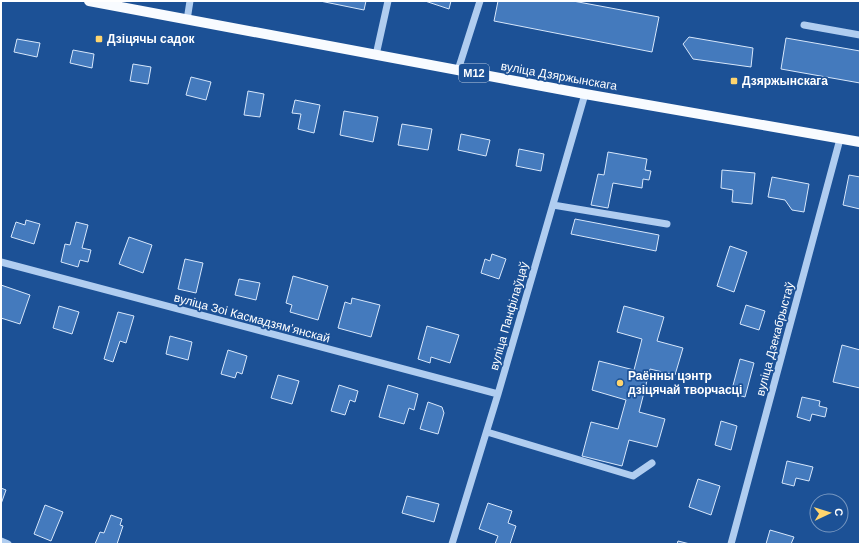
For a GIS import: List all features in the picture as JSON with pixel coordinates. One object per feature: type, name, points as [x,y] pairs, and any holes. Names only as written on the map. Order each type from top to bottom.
[{"type":"main road","name":"вуліца Дзяржынскага","points":[[89,1],[584,94],[860,142]]},
{"type":"street","points":[[187,20],[190,1]]},
{"type":"street","points":[[376,55],[388,1]]},
{"type":"street","points":[[458,70],[480,1]]},
{"type":"street","points":[[804,25],[860,35]]},
{"type":"street","name":"вуліца Панфілаўцаў","points":[[452,544],[487,432],[584,94]]},
{"type":"street","name":"вуліца Дзекабрыстаў","points":[[731,544],[840,139]]},
{"type":"street","points":[[553,205],[667,224]]},
{"type":"street","name":"вуліца Зоі Касмадзямʼянскай","points":[[1,262],[498,394]]},
{"type":"street","points":[[487,432],[633,476],[652,463]]},
{"type":"building","points":[[320,1],[366,1],[364,10]]},
{"type":"building","points":[[425,1],[451,1],[449,9]]},
{"type":"building","points":[[498,1],[573,1],[659,17],[652,52],[494,21]]},
{"type":"building","points":[[689,37],[753,48],[751,67],[693,59],[683,44]]},
{"type":"building","points":[[786,38],[860,51],[860,83],[781,69]]},
{"type":"building","points":[[17,39],[40,43],[37,57],[14,52]]},
{"type":"building","points":[[73,50],[94,54],[92,68],[70,63]]},
{"type":"building","points":[[133,64],[151,67],[148,84],[130,81]]},
{"type":"building","points":[[191,77],[211,82],[206,100],[186,95]]},
{"type":"building","points":[[248,91],[264,94],[260,117],[244,115]]},
{"type":"building","points":[[295,100],[320,105],[314,133],[298,129],[301,114],[292,113]]},
{"type":"building","points":[[344,111],[378,117],[373,142],[340,135]]},
{"type":"building","points":[[402,124],[432,129],[428,150],[398,145]]},
{"type":"building","points":[[461,134],[490,140],[486,156],[458,150]]},
{"type":"building","points":[[519,149],[544,154],[541,171],[516,166]]},
{"type":"building","points":[[608,152],[647,159],[645,170],[651,171],[649,180],[643,179],[642,188],[613,183],[608,208],[591,205],[598,174],[604,175]]},
{"type":"building","points":[[722,170],[755,173],[752,204],[732,202],[733,190],[721,188]]},
{"type":"building","points":[[849,175],[860,177],[860,209],[843,205]]},
{"type":"building","points":[[772,177],[809,184],[804,212],[792,210],[785,200],[768,197]]},
{"type":"building","points":[[575,219],[659,235],[656,251],[571,234]]},
{"type":"building","points":[[26,220],[40,224],[34,244],[11,237],[16,222],[25,225]]},
{"type":"building","points":[[76,222],[88,225],[82,248],[91,250],[88,262],[80,260],[78,267],[61,262],[65,244],[70,245]]},
{"type":"building","points":[[129,237],[152,245],[143,273],[119,264]]},
{"type":"building","points":[[730,246],[747,252],[734,292],[717,286]]},
{"type":"building","points":[[492,254],[506,259],[499,279],[481,273],[485,259],[490,261]]},
{"type":"building","points":[[185,259],[203,263],[196,293],[178,289]]},
{"type":"building","points":[[293,276],[328,286],[318,320],[290,312],[292,305],[286,303]]},
{"type":"building","points":[[239,279],[260,283],[256,300],[235,295]]},
{"type":"building","points":[[1,285],[30,295],[20,324],[1,318]]},
{"type":"building","points":[[352,298],[380,305],[371,337],[338,328],[345,302],[351,304]]},
{"type":"building","points":[[746,305],[765,311],[759,330],[740,324]]},
{"type":"building","points":[[59,306],[79,312],[72,334],[53,328]]},
{"type":"building","name":"Раённы цэнтр дзіцячай творчасці","points":[[624,306],[664,317],[657,341],[683,348],[675,375],[650,369],[639,412],[665,419],[657,447],[629,440],[622,466],[582,456],[591,422],[618,429],[626,400],[592,390],[599,361],[634,370],[642,339],[617,332]]},
{"type":"building","points":[[118,312],[134,316],[126,343],[120,341],[113,362],[104,359]]},
{"type":"building","points":[[427,326],[459,335],[450,363],[431,357],[430,363],[418,359]]},
{"type":"building","points":[[170,336],[192,342],[188,360],[166,354]]},
{"type":"building","points":[[842,345],[860,350],[860,388],[833,382]]},
{"type":"building","points":[[228,350],[247,356],[242,374],[237,372],[235,378],[221,374]]},
{"type":"building","points":[[740,359],[754,363],[745,397],[731,393]]},
{"type":"building","points":[[278,375],[299,381],[292,404],[271,398]]},
{"type":"building","points":[[339,385],[358,391],[355,402],[350,400],[345,415],[331,411]]},
{"type":"building","points":[[388,385],[418,394],[414,410],[409,408],[404,424],[379,417]]},
{"type":"building","points":[[802,397],[820,401],[819,406],[827,408],[825,417],[812,414],[810,421],[797,417]]},
{"type":"building","points":[[428,402],[442,407],[444,413],[438,434],[420,429]]},
{"type":"building","points":[[721,421],[737,426],[731,450],[715,445]]},
{"type":"building","points":[[787,461],[813,467],[809,481],[796,478],[794,486],[782,483]]},
{"type":"building","points":[[698,479],[720,486],[711,515],[689,507]]},
{"type":"building","points":[[1,488],[6,490],[1,504]]},
{"type":"building","points":[[407,496],[439,504],[434,522],[402,513]]},
{"type":"building","points":[[488,503],[512,511],[508,523],[516,526],[510,544],[495,544],[498,536],[479,529]]},
{"type":"building","points":[[45,505],[63,512],[51,541],[34,534]]},
{"type":"building","points":[[111,515],[122,519],[120,525],[123,526],[117,544],[95,544],[100,532],[104,533]]},
{"type":"building","points":[[770,530],[794,537],[791,544],[766,544]]},
{"type":"building","points":[[678,541],[690,544],[677,544]]},
{"type":"place","name":"Дзіцячы садок","points":[[99,39]]},
{"type":"place","name":"Дзяржынскага","points":[[734,81]]},
{"type":"place","name":"Раённы цэнтр дзіцячай творчасці","points":[[620,383]]}]
